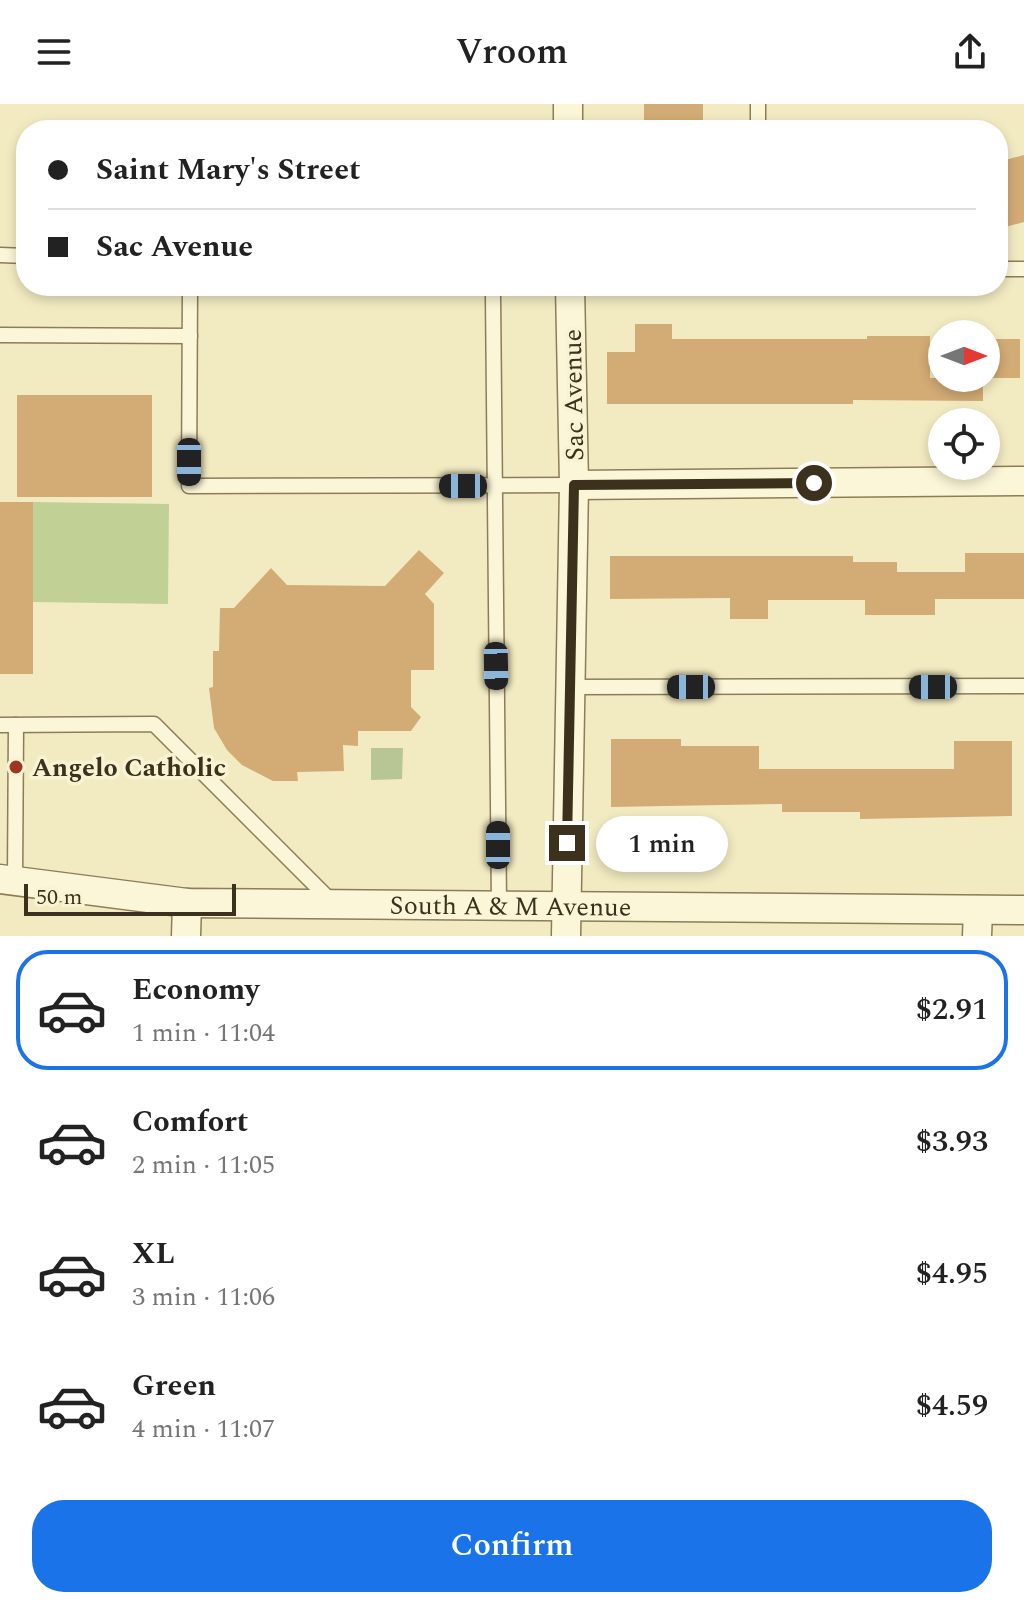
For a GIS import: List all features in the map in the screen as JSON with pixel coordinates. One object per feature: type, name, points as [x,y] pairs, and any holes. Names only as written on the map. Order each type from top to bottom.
[{"type":"street","name":"Sac Avenue","points":[[566,936],[574,485],[570,296]]},
{"type":"street","points":[[574,485],[1024,481]]},
{"type":"street","name":"South A & M Avenue","points":[[4,881],[187,903],[566,906],[977,923],[1024,910]]},
{"type":"street","points":[[186,936],[187,903]]},
{"type":"lane","points":[[190,296],[189,486],[574,485]]},
{"type":"lane","points":[[493,297],[499,905]]},
{"type":"lane","points":[[0,335],[190,336]]},
{"type":"lane","points":[[570,687],[1024,686]]},
{"type":"lane","points":[[0,725],[154,724],[334,904]]},
{"type":"lane","points":[[4,881],[16,725]]},
{"type":"green space","points":[[33,502],[169,504],[168,604],[33,602]]},
{"type":"green space","points":[[371,748],[403,748],[402,779],[371,780]]},
{"type":"building","points":[[644,104],[703,104],[703,120],[644,120]]},
{"type":"building","points":[[1024,155],[1024,222],[1008,226],[1008,159]]},
{"type":"building","points":[[635,324],[672,324],[672,339],[928,336],[928,392],[983,392],[983,401],[607,404],[607,352],[635,352]]},
{"type":"building","points":[[1000,339],[1020,339],[1020,378],[1000,378]]},
{"type":"building","points":[[17,395],[152,395],[152,497],[17,497]]},
{"type":"building","points":[[0,502],[33,502],[33,674],[0,674]]},
{"type":"building","points":[[419,550],[444,573],[425,594],[434,604],[434,670],[411,670],[411,707],[421,717],[411,731],[358,731],[358,746],[343,745],[344,771],[297,772],[298,781],[273,781],[242,765],[227,750],[214,728],[209,688],[213,687],[213,651],[219,651],[220,608],[234,608],[271,568],[287,585],[385,586]]},
{"type":"building","points":[[965,553],[1024,553],[1024,599],[935,599],[935,615],[865,615],[865,600],[768,600],[768,619],[730,619],[730,598],[610,599],[610,556],[853,556],[853,562],[897,562],[897,572],[965,572]]},
{"type":"building","points":[[611,739],[681,739],[681,746],[759,746],[759,769],[954,769],[954,741],[1012,741],[1012,816],[860,819],[860,812],[782,812],[782,804],[611,807]]},
{"type":"place","name":"Angelo Catholic","points":[[16,767]]},
{"type":"route","points":[[567,843],[574,485],[814,483]]}]
